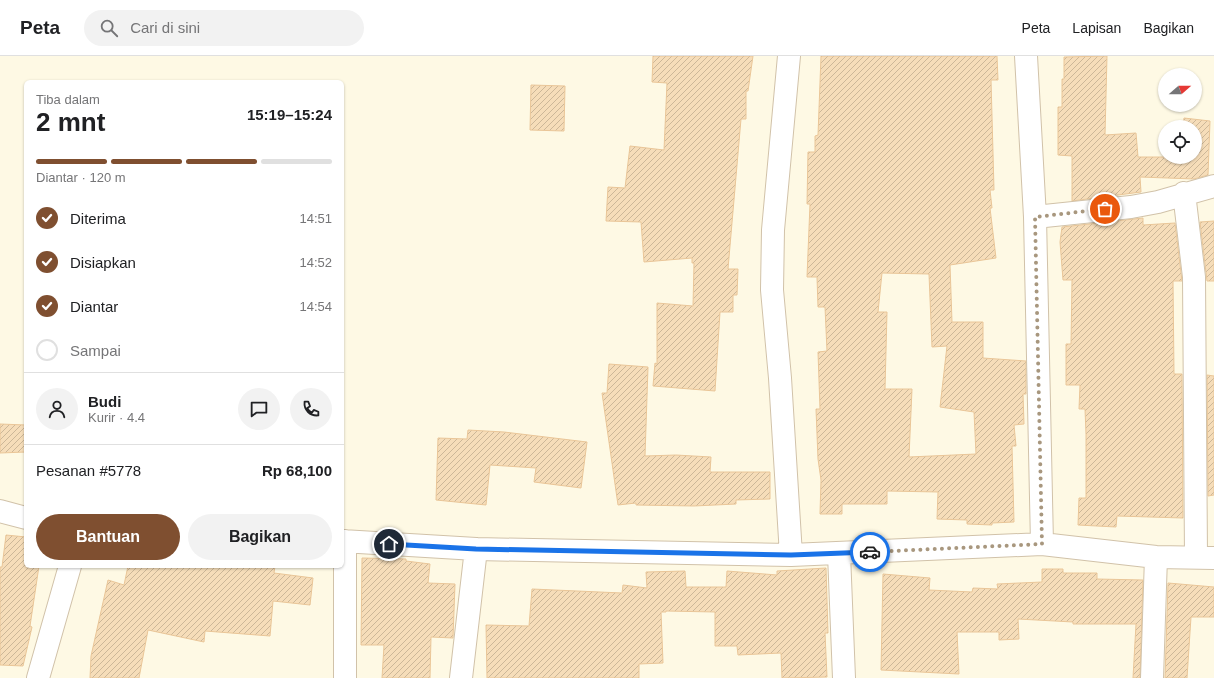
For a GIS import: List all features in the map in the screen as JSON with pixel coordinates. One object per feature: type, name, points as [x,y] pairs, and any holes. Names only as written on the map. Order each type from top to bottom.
[{"type":"street","points":[[789,56],[773,230],[772,290],[780,378],[791,555]]},
{"type":"street","points":[[1026,56],[1035,217],[1042,544]]},
{"type":"street","points":[[1035,217],[1131,207],[1158,202],[1214,186]]},
{"type":"street","points":[[345,678],[344,541],[476,549],[791,555],[1042,544],[1156,557],[1205,557],[1194,276],[1184,194]]},
{"type":"street","points":[[0,511],[24,517]]},
{"type":"street","points":[[461,678],[476,549]]},
{"type":"street","points":[[838,554],[844,678]]},
{"type":"street","points":[[1152,678],[1156,557]]},
{"type":"street","points":[[38,678],[69,568]]},
{"type":"building","points":[[653,56],[753,56],[748,91],[746,91],[746,119],[741,119],[728,269],[738,269],[737,295],[733,295],[733,312],[720,312],[715,391],[653,386],[655,363],[657,364],[657,303],[693,306],[694,263],[692,263],[692,258],[644,262],[641,222],[606,221],[608,187],[625,188],[630,146],[664,150],[667,83],[652,82]]},
{"type":"building","points":[[821,56],[997,56],[998,80],[991,80],[994,190],[990,190],[992,208],[990,208],[996,258],[950,265],[952,322],[983,322],[983,358],[1026,361],[1026,394],[1023,394],[1024,424],[1014,425],[1016,446],[1012,446],[1014,522],[992,523],[992,525],[967,524],[967,520],[937,519],[938,492],[887,491],[887,504],[842,504],[842,514],[820,514],[821,480],[818,459],[816,409],[820,409],[818,352],[827,351],[825,307],[818,307],[817,277],[807,277],[810,204],[807,204],[808,152],[815,152],[815,136],[818,135]],"holes":[[[882,273],[929,274],[932,347],[947,346],[940,407],[974,412],[976,454],[909,457],[912,389],[885,389],[887,312],[878,312]]]},
{"type":"building","points":[[1107,56],[1105,135],[1136,133],[1138,157],[1158,157],[1158,164],[1202,164],[1202,120],[1210,121],[1208,175],[1194,179],[1140,177],[1141,192],[1072,201],[1072,156],[1058,155],[1058,107],[1062,107],[1064,57]]},
{"type":"building","points":[[531,85],[565,86],[564,131],[530,130]]},
{"type":"building","points":[[1184,118],[1201,120],[1184,120]]},
{"type":"building","points":[[1143,218],[1143,225],[1175,223],[1182,281],[1173,281],[1174,374],[1182,374],[1183,518],[1117,516],[1116,527],[1078,525],[1079,498],[1086,498],[1085,409],[1079,409],[1080,385],[1066,385],[1066,344],[1071,344],[1072,280],[1063,280],[1060,242],[1062,227]]},
{"type":"building","points":[[1214,221],[1214,281],[1207,281],[1200,222]]},
{"type":"building","points":[[609,364],[648,367],[645,456],[676,455],[711,457],[710,472],[770,472],[770,499],[736,500],[736,504],[694,506],[636,505],[636,503],[618,505],[602,393],[607,393]]},
{"type":"building","points":[[1207,375],[1214,376],[1214,495],[1208,496]]},
{"type":"building","points":[[0,424],[24,425],[24,452],[0,453]]},
{"type":"building","points":[[468,430],[504,432],[587,442],[581,488],[534,482],[536,468],[490,465],[486,505],[436,500],[438,438],[467,439]]},
{"type":"building","points":[[6,535],[24,537],[24,568],[39,568],[30,626],[32,627],[23,666],[0,665],[0,567],[2,567]]},
{"type":"building","points":[[362,558],[406,559],[406,561],[430,564],[428,583],[455,584],[453,638],[431,637],[430,678],[382,678],[384,645],[361,645]]},
{"type":"building","points":[[128,568],[275,568],[274,573],[313,578],[310,605],[273,601],[270,636],[205,631],[204,642],[148,630],[139,678],[90,678],[91,656],[108,580],[124,585]]},
{"type":"building","points":[[826,568],[828,633],[825,633],[827,677],[782,678],[781,653],[738,655],[737,646],[715,646],[715,612],[666,611],[661,612],[663,663],[639,664],[639,678],[487,678],[486,625],[529,626],[532,589],[622,593],[623,585],[647,588],[646,572],[685,571],[686,587],[726,587],[727,571],[777,575],[777,571]]},
{"type":"building","points":[[1042,569],[1063,569],[1063,573],[1097,573],[1097,579],[1143,580],[1140,678],[1133,678],[1136,624],[1073,624],[1073,622],[1018,619],[1019,639],[999,640],[999,632],[957,632],[959,674],[881,670],[883,574],[930,578],[929,590],[972,592],[973,588],[998,589],[997,584],[1042,582]]},
{"type":"building","points":[[1168,583],[1214,587],[1214,617],[1191,617],[1187,678],[1165,678]]},
{"type":"way so far","points":[[870,552],[1042,544],[1035,217],[1105,209]]},
{"type":"route","points":[[389,544],[476,549],[791,555],[870,552]]}]
